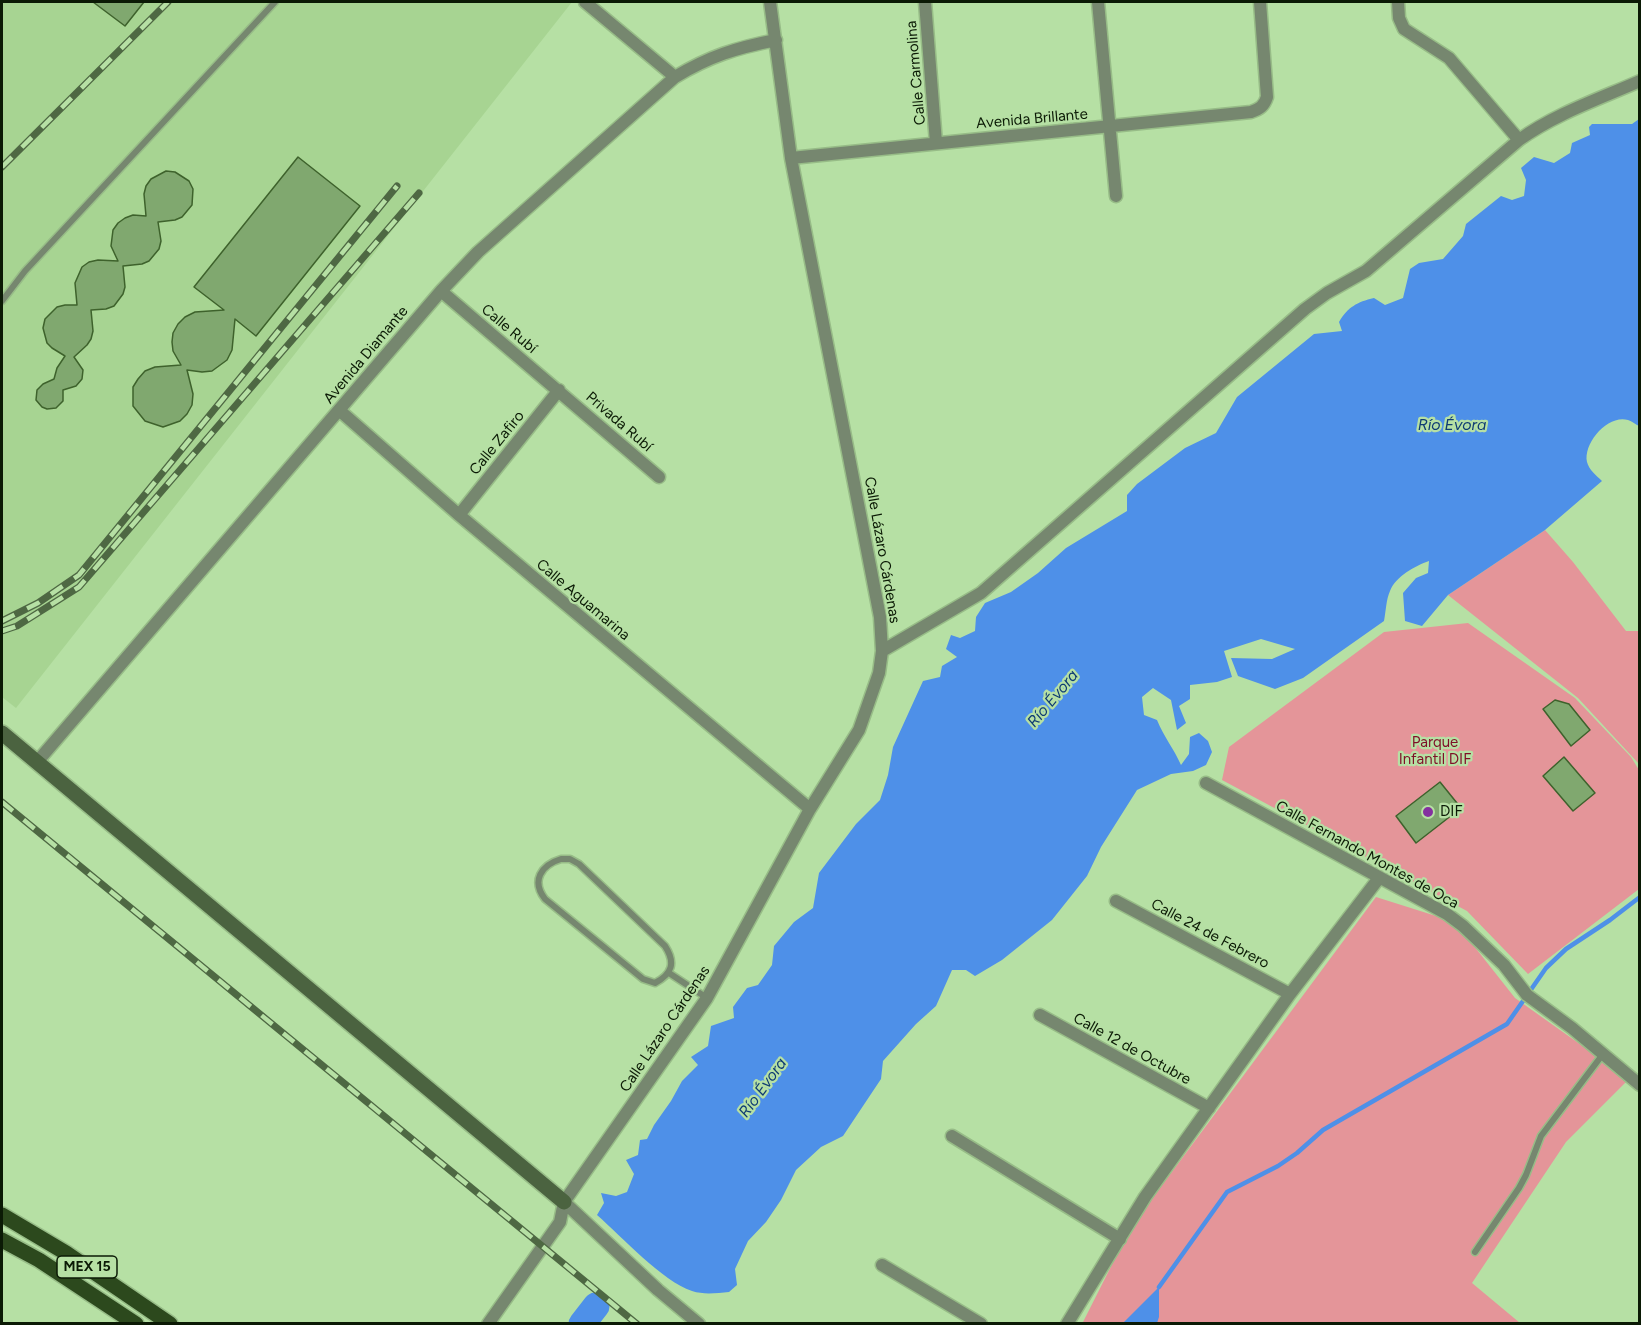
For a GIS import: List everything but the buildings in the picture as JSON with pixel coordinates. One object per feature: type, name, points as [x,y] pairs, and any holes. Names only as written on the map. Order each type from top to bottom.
[{"type":"main road","name":"MEX 15","points":[[2,1215],[66,1253],[170,1323]]},
{"type":"main road","name":"MEX 15","points":[[2,1240],[39,1260],[136,1323]]},
{"type":"street","points":[[585,2],[675,77]]},
{"type":"street","name":"Calle Lázaro Cárdenas","points":[[488,1323],[560,1222],[564,1202],[707,998],[810,809],[859,730],[873,693],[882,651],[878,605],[791,158],[770,2]]},
{"type":"street","name":"Calle Carmolina","points":[[925,2],[936,143]]},
{"type":"street","points":[[1098,2],[1116,196]]},
{"type":"street","name":"Avenida Brillante","points":[[791,158],[1251,112],[1259,109],[1267,97],[1260,2]]},
{"type":"street","points":[[1398,2],[1399,18],[1404,29],[1449,58],[1519,140]]},
{"type":"street","name":"Avenida Diamante","points":[[37,762],[441,291],[478,252],[675,77],[718,54],[776,40]]},
{"type":"street","points":[[882,651],[981,593],[1305,309],[1327,293],[1366,271],[1519,140],[1553,119],[1640,81]]},
{"type":"street","name":"Calle Rubí","points":[[441,291],[559,390]]},
{"type":"street","name":"Privada Rubí","points":[[559,390],[659,477]]},
{"type":"street","name":"Calle Zafiro","points":[[459,515],[559,390]]},
{"type":"street","name":"Calle Aguamarina","points":[[339,410],[459,515],[810,809]]},
{"type":"street","points":[[2,733],[564,1202],[658,1290],[699,1323]]},
{"type":"street","name":"Calle Fernando Montes de Oca","points":[[1206,783],[1448,914],[1504,965],[1527,995],[1640,1085]]},
{"type":"street","points":[[1067,1323],[1145,1197],[1290,994],[1379,878]]},
{"type":"street","name":"Calle 24 de Febrero","points":[[1116,901],[1290,994]]},
{"type":"street","name":"Calle 12 de Octubre","points":[[1040,1016],[1209,1108]]},
{"type":"street","points":[[952,1136],[1120,1239]]},
{"type":"street","points":[[882,1265],[981,1323]]},
{"type":"lane","points":[[2,301],[25,271],[275,2]]},
{"type":"lane","points":[[561,858],[570,859],[579,864],[665,946],[672,958],[669,973],[655,983],[643,979],[545,899],[540,892],[539,885],[545,866],[561,858]]},
{"type":"lane","points":[[669,973],[707,998]]},
{"type":"lane","points":[[1475,1252],[1519,1188],[1541,1136],[1603,1054]]},
{"type":"shaded area","points":[[2,2],[572,2],[16,708],[2,697]]},
{"type":"green space","points":[[1545,530],[1573,562],[1626,631],[1639,631],[1639,764],[1578,698],[1448,595]]},
{"type":"green space","name":"Parque Infantil DIF","points":[[1468,623],[1575,698],[1631,757],[1639,770],[1639,889],[1528,974],[1467,911],[1222,780],[1229,747],[1384,632]]},
{"type":"green space","points":[[1376,897],[1455,922],[1515,998],[1629,1079],[1566,1142],[1472,1283],[1520,1323],[1082,1324],[1131,1227]]},
{"type":"water","name":"Río Évora","points":[[1639,119],[1639,426],[1628,420],[1620,419],[1605,426],[1593,439],[1587,454],[1587,462],[1591,470],[1602,481],[1545,530],[1448,595],[1422,626],[1405,621],[1403,593],[1416,578],[1428,573],[1429,561],[1406,572],[1393,586],[1388,598],[1384,621],[1303,678],[1275,689],[1238,676],[1231,658],[1272,659],[1295,649],[1261,639],[1224,651],[1232,677],[1217,682],[1190,685],[1190,699],[1179,706],[1186,723],[1177,730],[1171,700],[1153,688],[1142,697],[1144,715],[1157,720],[1181,765],[1189,754],[1190,737],[1199,733],[1208,741],[1212,752],[1206,765],[1193,771],[1171,774],[1137,790],[1101,847],[1087,876],[1052,920],[1002,960],[975,976],[966,970],[952,970],[936,1006],[916,1024],[883,1061],[881,1079],[843,1136],[821,1147],[796,1170],[781,1200],[766,1222],[748,1241],[735,1269],[737,1285],[729,1292],[692,1291],[668,1278],[643,1258],[597,1215],[604,1203],[601,1193],[616,1196],[627,1192],[634,1174],[626,1160],[638,1155],[640,1140],[647,1139],[682,1081],[698,1065],[691,1057],[708,1046],[711,1026],[734,1018],[733,1007],[747,988],[758,985],[772,965],[774,946],[794,922],[813,908],[819,873],[856,824],[880,800],[888,775],[893,747],[923,681],[940,677],[942,666],[957,657],[946,649],[951,635],[960,638],[975,631],[976,617],[985,603],[1011,592],[1038,573],[1066,548],[1127,511],[1127,495],[1137,484],[1185,448],[1216,433],[1237,397],[1314,334],[1342,331],[1339,322],[1342,317],[1363,301],[1374,298],[1385,305],[1403,298],[1410,269],[1419,263],[1443,259],[1463,236],[1466,224],[1501,196],[1512,200],[1524,196],[1526,180],[1521,168],[1534,157],[1554,163],[1570,153],[1572,143],[1590,135],[1589,127],[1592,124],[1632,124]]},
{"type":"water","points":[[1159,1287],[1157,1323],[1123,1323]]},
{"type":"waterway","points":[[1159,1287],[1227,1192],[1278,1166],[1323,1130],[1507,1024],[1546,968],[1566,949],[1640,897]]},
{"type":"waterway","name":"Río Évora","points":[[582,1324],[596,1306]]},
{"type":"railway","points":[[2,167],[168,2]]},
{"type":"railway","points":[[2,621],[38,603],[79,575],[397,186]]},
{"type":"railway","points":[[2,631],[17,626],[79,587],[419,193]]},
{"type":"railway","points":[[2,802],[637,1324]]},
{"type":"place","name":"DIF","points":[[1428,812]]}]
